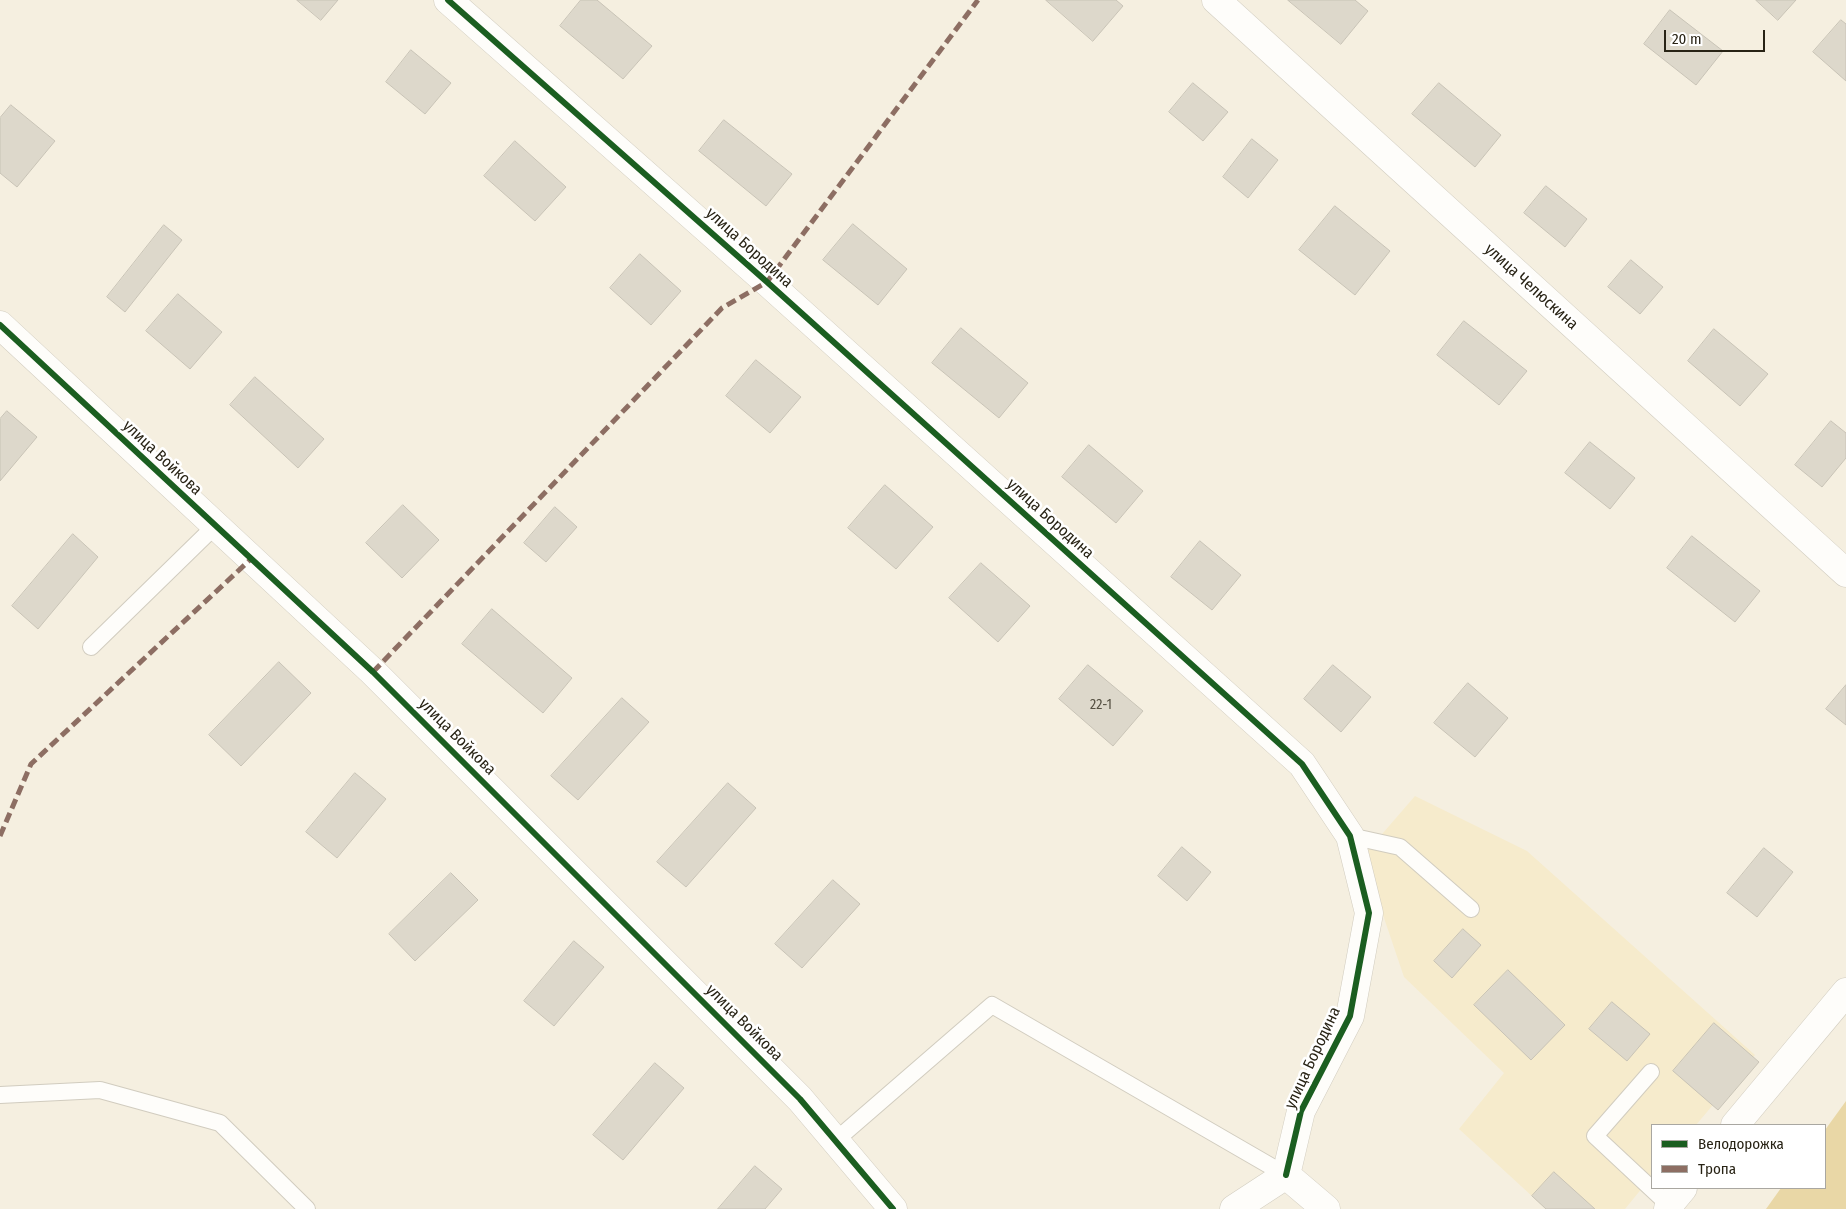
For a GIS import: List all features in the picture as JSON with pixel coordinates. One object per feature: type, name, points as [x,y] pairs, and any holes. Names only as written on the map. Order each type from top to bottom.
[{"type":"street","name":"улица Челюскина","points":[[1216,0],[1846,574]]},
{"type":"street","name":"улица Бородина","points":[[454,2],[1302,764],[1350,836],[1369,913],[1350,1016],[1301,1111],[1286,1176]]},
{"type":"street","name":"улица Войкова","points":[[0,326],[380,679],[800,1099],[873,1188],[893,1209]]},
{"type":"street","points":[[1736,1124],[1846,992]]},
{"type":"street","points":[[1234,1209],[1286,1176],[1326,1209]]},
{"type":"lane","points":[[91,647],[215,526]]},
{"type":"lane","points":[[1350,836],[1400,847],[1471,909]]},
{"type":"lane","points":[[835,1141],[992,1005],[1286,1176]]},
{"type":"lane","points":[[1651,1072],[1595,1136],[1651,1182]]},
{"type":"lane","points":[[0,1096],[100,1090],[220,1123],[307,1209]]},
{"type":"lane","points":[[1660,1189],[1673,1200]]},
{"type":"shaded area","points":[[1415,796],[1527,851],[1755,1055],[1697,1124],[1651,1124],[1651,1177],[1625,1209],[1546,1209],[1459,1129],[1504,1073],[1404,977],[1363,856]]},
{"type":"shaded area","points":[[1846,1101],[1846,1209],[1766,1209],[1780,1189],[1826,1189],[1826,1129]]},
{"type":"building","points":[[297,0],[338,0],[321,20]]},
{"type":"building","points":[[581,0],[597,0],[652,46],[623,79],[560,26]]},
{"type":"building","points":[[1046,0],[1116,0],[1123,6],[1093,41]]},
{"type":"building","points":[[1288,0],[1355,0],[1368,11],[1341,44]]},
{"type":"building","points":[[1756,0],[1796,0],[1778,20]]},
{"type":"building","points":[[1670,10],[1723,51],[1696,85],[1644,44]]},
{"type":"building","points":[[1841,20],[1846,24],[1846,81],[1813,52]]},
{"type":"building","points":[[411,50],[451,83],[425,114],[386,82]]},
{"type":"building","points":[[1193,83],[1228,112],[1203,141],[1169,112]]},
{"type":"building","points":[[1439,83],[1501,135],[1475,167],[1412,114]]},
{"type":"building","points":[[11,105],[55,141],[17,187],[0,173],[0,118]]},
{"type":"building","points":[[724,120],[792,174],[766,206],[699,151]]},
{"type":"building","points":[[1252,139],[1278,160],[1248,198],[1223,177]]},
{"type":"building","points":[[515,141],[566,187],[535,221],[484,176]]},
{"type":"building","points":[[1546,186],[1587,219],[1565,247],[1524,213]]},
{"type":"building","points":[[1335,206],[1390,251],[1355,295],[1299,250]]},
{"type":"building","points":[[853,224],[907,269],[878,305],[823,260]]},
{"type":"building","points":[[164,225],[182,240],[125,312],[107,297]]},
{"type":"building","points":[[640,254],[681,291],[651,325],[610,288]]},
{"type":"building","points":[[1631,260],[1663,287],[1640,314],[1608,287]]},
{"type":"building","points":[[178,294],[222,332],[190,369],[146,331]]},
{"type":"building","points":[[1464,321],[1527,371],[1499,405],[1437,355]]},
{"type":"building","points":[[961,328],[1028,383],[999,418],[932,363]]},
{"type":"building","points":[[1714,329],[1768,374],[1740,406],[1688,361]]},
{"type":"building","points":[[756,360],[801,397],[770,433],[726,396]]},
{"type":"building","points":[[255,377],[324,439],[298,468],[230,405]]},
{"type":"building","points":[[7,411],[37,437],[0,481],[0,419]]},
{"type":"building","points":[[1831,421],[1846,433],[1846,458],[1822,487],[1795,465]]},
{"type":"building","points":[[1590,442],[1635,478],[1610,509],[1565,473]]},
{"type":"building","points":[[1089,445],[1143,491],[1116,523],[1062,477]]},
{"type":"building","points":[[885,485],[933,527],[896,569],[848,528]]},
{"type":"building","points":[[403,505],[439,540],[402,578],[366,543]]},
{"type":"building","points":[[555,507],[577,527],[546,562],[524,543]]},
{"type":"building","points":[[73,534],[98,557],[38,629],[12,606]]},
{"type":"building","points":[[1692,536],[1760,591],[1735,622],[1667,568]]},
{"type":"building","points":[[1200,541],[1241,575],[1212,610],[1171,577]]},
{"type":"building","points":[[981,563],[1030,606],[998,642],[949,598]]},
{"type":"building","points":[[492,609],[572,678],[543,713],[462,644]]},
{"type":"building","points":[[279,662],[311,693],[241,766],[209,735]]},
{"type":"building","points":[[1088,665],[1143,711],[1113,746],[1059,699]]},
{"type":"building","points":[[1333,665],[1371,697],[1341,732],[1304,699]]},
{"type":"building","points":[[1468,683],[1508,718],[1475,757],[1434,723]]},
{"type":"building","points":[[1846,685],[1846,725],[1826,709]]},
{"type":"building","points":[[622,698],[649,722],[578,800],[551,776]]},
{"type":"building","points":[[355,773],[386,799],[337,858],[306,832]]},
{"type":"building","points":[[728,783],[756,808],[686,887],[657,862]]},
{"type":"building","points":[[1182,847],[1211,872],[1187,901],[1158,876]]},
{"type":"building","points":[[1764,848],[1793,872],[1757,917],[1727,893]]},
{"type":"building","points":[[451,873],[478,900],[415,961],[389,934]]},
{"type":"building","points":[[833,880],[860,904],[802,968],[775,944]]},
{"type":"building","points":[[1463,929],[1481,945],[1452,978],[1434,961]]},
{"type":"building","points":[[574,941],[604,967],[554,1026],[524,1001]]},
{"type":"building","points":[[1508,970],[1565,1025],[1531,1060],[1474,1005]]},
{"type":"building","points":[[1612,1002],[1650,1034],[1627,1061],[1589,1029]]},
{"type":"building","points":[[1714,1023],[1759,1062],[1718,1110],[1673,1071]]},
{"type":"building","points":[[655,1063],[684,1088],[623,1160],[593,1135]]},
{"type":"building","points":[[755,1166],[782,1189],[765,1209],[718,1209]]},
{"type":"building","points":[[1554,1172],[1595,1209],[1546,1209],[1532,1196]]},
{"type":"marked path","points":[[373,672],[722,308],[767,282],[978,0]]},
{"type":"marked path","points":[[0,836],[31,764],[251,559]]},
{"type":"cycle path","points":[[448,0],[767,282],[1302,764],[1350,836],[1369,913],[1350,1016],[1301,1111],[1286,1175]]},
{"type":"cycle path","points":[[0,325],[373,672],[800,1099],[893,1209]]}]
